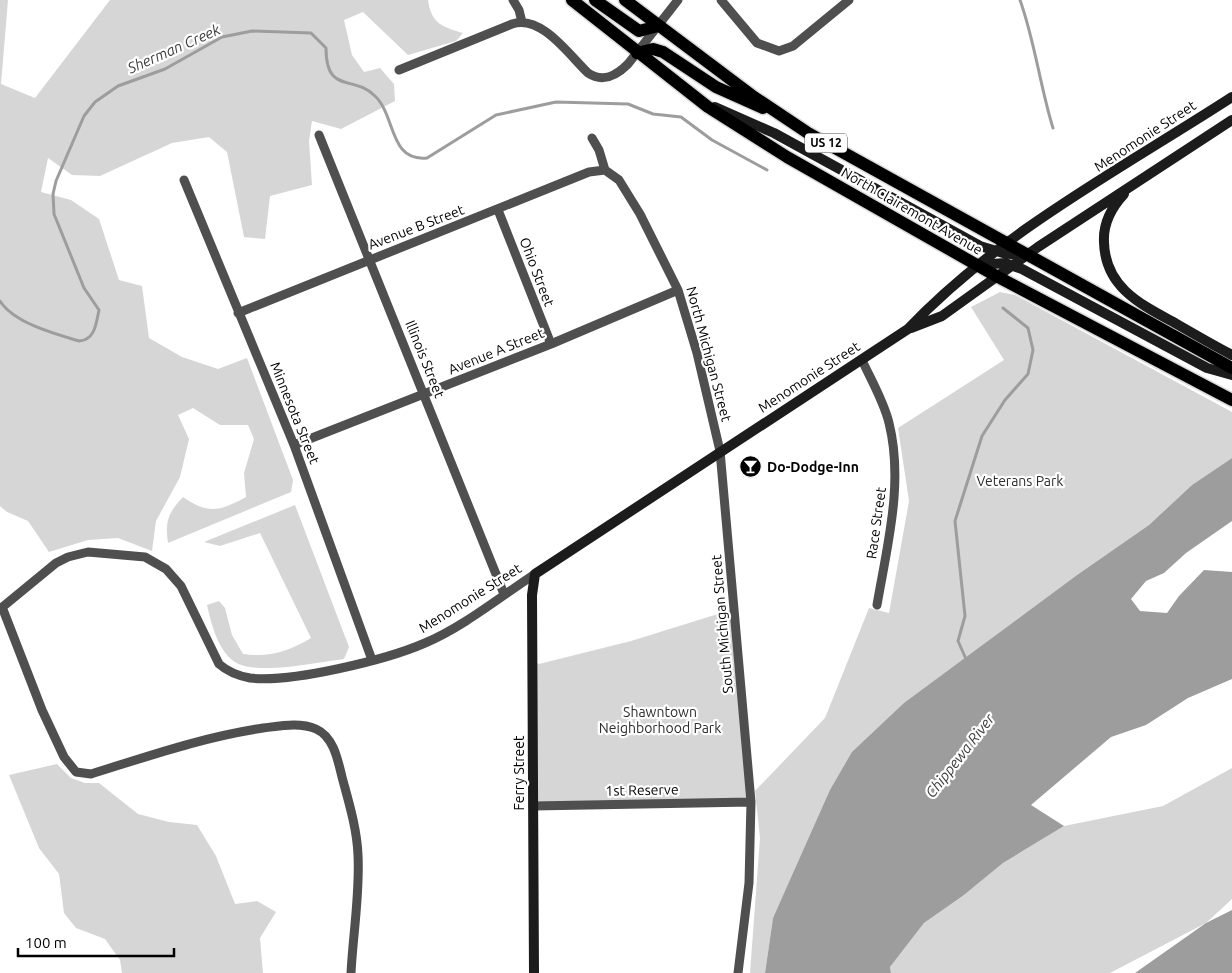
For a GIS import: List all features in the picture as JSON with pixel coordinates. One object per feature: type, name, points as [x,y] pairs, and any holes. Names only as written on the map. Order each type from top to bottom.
[{"type":"main road","name":"North Clairemont Avenue","points":[[572,0],[700,101],[787,156],[977,266],[1232,400]]},
{"type":"main road","points":[[595,0],[639,31],[658,26]]},
{"type":"main road","name":"North Clairemont Avenue","points":[[625,0],[658,26],[808,133],[1000,248],[1026,256],[1232,368]]},
{"type":"main road","points":[[638,53],[653,49],[663,52],[716,87],[784,116]]},
{"type":"main road","name":"Menomonie Street","points":[[535,574],[908,329],[947,289],[1023,230],[1232,96]]},
{"type":"main road","points":[[700,101],[754,122],[971,241],[1000,248]]},
{"type":"main road","name":"Menomonie Street","points":[[908,329],[942,316],[1026,256],[1232,120]]},
{"type":"main road","points":[[1132,185],[1115,205],[1106,226],[1105,258],[1113,278],[1134,300],[1232,355]]},
{"type":"main road","points":[[977,266],[1000,263],[1013,265],[1207,368],[1232,375]]},
{"type":"main road","name":"Ferry Street","points":[[534,973],[532,595],[535,574]]},
{"type":"street","points":[[513,0],[519,10],[522,22]]},
{"type":"street","points":[[399,70],[522,22],[530,22],[543,29],[594,77],[607,78],[618,73],[638,53],[678,0]]},
{"type":"street","points":[[720,0],[757,43],[779,51],[793,46],[849,0]]},
{"type":"street","name":"Illinois Street","points":[[320,135],[504,594]]},
{"type":"street","name":"North Michigan Street","points":[[592,138],[606,170],[619,180],[640,214],[678,290],[697,352],[720,451]]},
{"type":"street","name":"Avenue B Street","points":[[238,313],[589,172],[606,170]]},
{"type":"street","name":"Minnesota Street","points":[[184,180],[294,445],[372,660]]},
{"type":"street","name":"Ohio Street","points":[[498,210],[550,344]]},
{"type":"street","name":"Avenue A Street","points":[[294,445],[550,344],[678,290]]},
{"type":"street","name":"Race Street","points":[[862,360],[889,423],[895,479],[894,511],[877,605]]},
{"type":"street","name":"South Michigan Street","points":[[720,451],[751,802],[748,883],[738,973]]},
{"type":"street","name":"Menomonie Street","points":[[1,608],[56,563],[68,557],[88,552],[128,554],[151,560],[174,576],[188,599],[219,664],[225,670],[251,678],[265,678],[327,670],[372,660],[426,642],[535,574]]},
{"type":"street","points":[[1,608],[58,744],[70,766],[80,774],[91,774],[169,748],[240,732],[282,726],[304,726],[323,733],[332,746],[339,764],[351,813],[358,854],[350,973]]},
{"type":"street","name":"1st Reserve","points":[[533,806],[751,802]]},
{"type":"green space","points":[[0,0],[8,0],[1,84],[35,98],[110,0],[428,0],[432,14],[439,23],[449,29],[463,33],[456,41],[408,55],[363,12],[344,20],[352,55],[364,72],[380,68],[394,84],[395,101],[341,129],[312,121],[309,141],[312,185],[270,196],[265,239],[244,237],[227,152],[209,137],[172,143],[100,176],[72,175],[48,158],[41,192],[71,200],[99,219],[119,280],[142,286],[149,338],[182,357],[218,369],[247,358],[293,480],[291,492],[168,543],[167,523],[174,508],[183,497],[200,507],[214,509],[229,505],[246,497],[244,473],[254,439],[248,425],[220,425],[193,408],[178,415],[189,439],[180,477],[156,521],[152,551],[118,538],[88,540],[49,552],[28,521],[7,512],[0,506]]},
{"type":"green space","name":"Veterans Park","points":[[1000,292],[1015,295],[1232,412],[1232,458],[1192,485],[1149,525],[1077,575],[905,703],[808,842],[773,918],[765,973],[750,973],[760,838],[755,791],[825,718],[869,608],[889,613],[909,501],[898,428],[1004,360],[971,307]]},
{"type":"green space","points":[[295,505],[349,647],[344,659],[288,667],[257,668],[245,666],[235,662],[224,651],[213,628],[207,605],[219,601],[225,608],[232,635],[243,654],[261,655],[287,650],[311,638],[260,533],[220,546],[204,542]]},
{"type":"green space","name":"Shawntown Neighborhood Park","points":[[734,609],[751,802],[533,806],[532,661],[539,664],[631,641]]},
{"type":"green space","points":[[57,764],[71,778],[85,783],[99,783],[138,814],[169,822],[197,825],[216,856],[235,904],[257,901],[276,912],[260,938],[263,973],[122,973],[120,960],[105,939],[76,928],[64,913],[59,874],[39,848],[9,775]]},
{"type":"green space","points":[[1232,768],[1232,899],[1206,923],[1110,973],[891,973],[890,967],[924,923],[964,895],[1003,863],[1064,826],[1163,806]]},
{"type":"water","name":"Chippewa River","points":[[1232,458],[1232,521],[1186,553],[1164,573],[1146,581],[1131,599],[1140,611],[1167,613],[1179,596],[1204,570],[1232,572],[1232,679],[1188,698],[1146,725],[1111,737],[1031,805],[1064,826],[1003,863],[964,895],[924,923],[890,967],[891,973],[765,973],[773,918],[830,790],[852,752],[904,703],[1077,575],[1149,525],[1192,485]]},
{"type":"water","points":[[1232,910],[1232,973],[1135,973],[1206,923]]},
{"type":"waterway","points":[[1020,0],[1030,32],[1053,128]]},
{"type":"waterway","name":"Sherman Creek","points":[[0,301],[15,316],[47,331],[79,341],[88,338],[92,334],[96,326],[99,310],[84,288],[54,214],[53,194],[56,181],[84,116],[95,102],[118,86],[165,69],[222,37],[252,31],[311,33],[326,48],[327,63],[336,78],[367,90],[375,96],[387,115],[399,145],[406,153],[415,157],[427,158],[496,115],[556,102],[628,104],[653,114],[681,117],[712,140],[767,170]]},
{"type":"waterway","name":"Sherman Creek","points":[[966,659],[958,641],[965,616],[955,521],[982,436],[1005,400],[1028,374],[1033,350],[1028,328],[1003,308]]},
{"type":"place","name":"Do-Dodge-Inn","points":[[751,467]]}]
